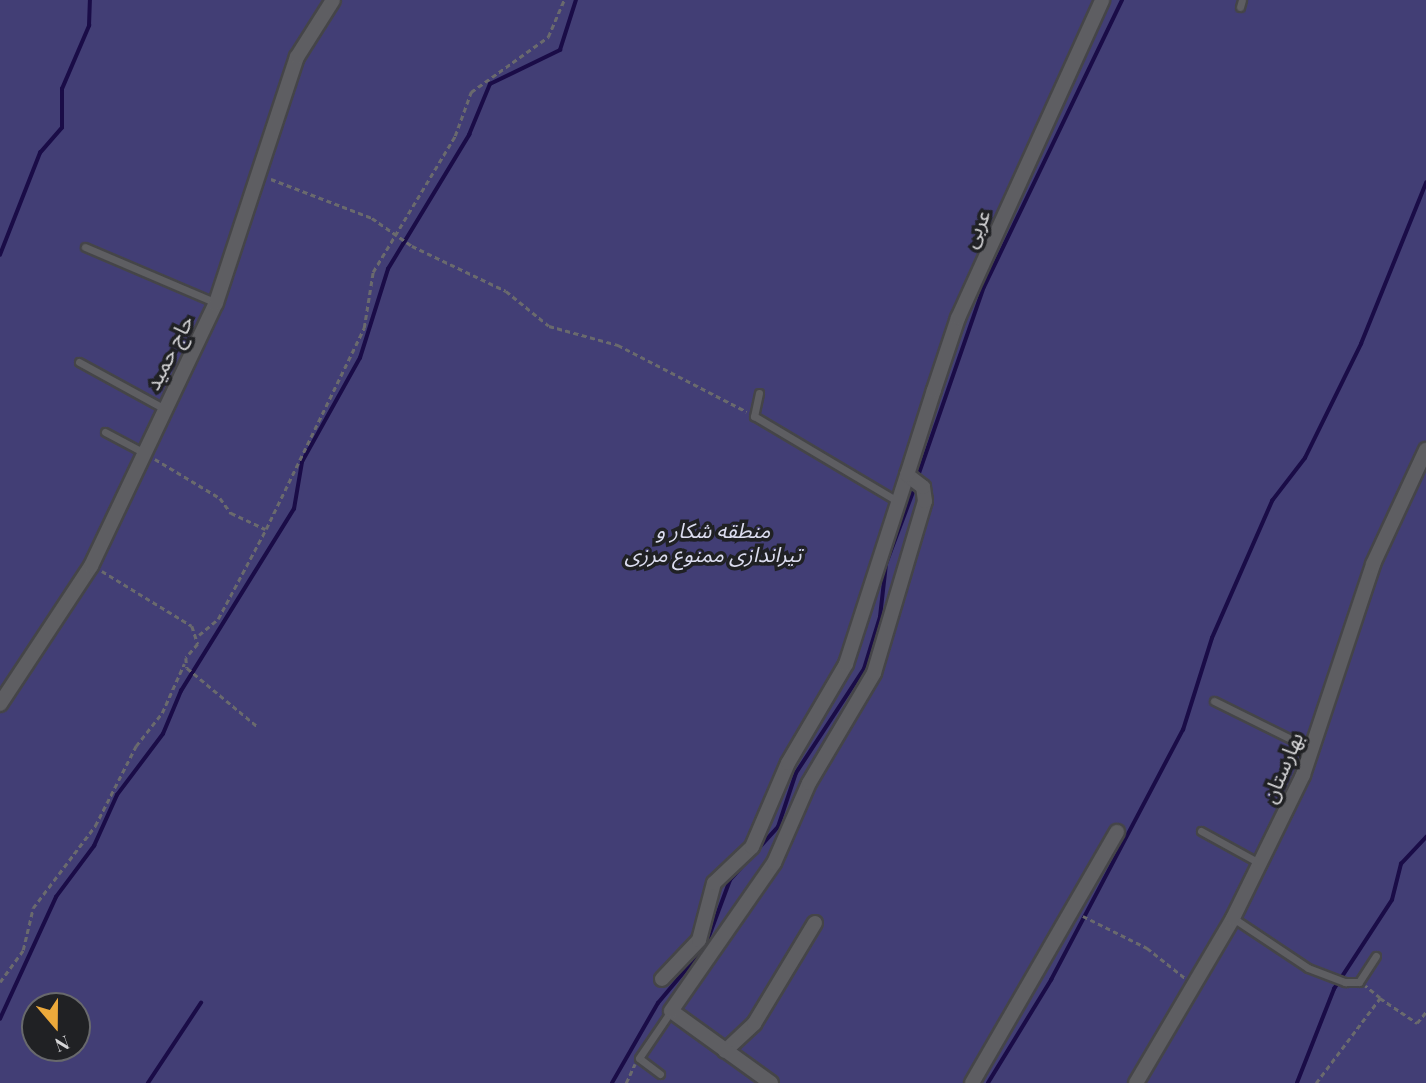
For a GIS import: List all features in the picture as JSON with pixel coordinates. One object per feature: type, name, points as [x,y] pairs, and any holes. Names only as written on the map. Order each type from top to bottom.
[{"type":"street","name":"حاج حمید","points":[[0,704],[91,566],[140,451],[216,303],[261,177],[297,57],[331,0]]},
{"type":"street","name":"عربی","points":[[914,480],[958,318],[1102,0]]},
{"type":"street","name":"بهارستان","points":[[1136,1083],[1261,865],[1313,750],[1373,564],[1426,450]]},
{"type":"street","points":[[662,979],[699,940],[714,883],[752,847],[788,763],[846,664],[897,501],[914,480],[925,501],[874,673],[809,783],[774,863],[671,1011],[771,1083]]},
{"type":"street","points":[[972,1083],[1117,832]]},
{"type":"street","points":[[725,1051],[754,1024],[815,923]]},
{"type":"lane","points":[[85,247],[216,303]]},
{"type":"lane","points":[[79,362],[163,408]]},
{"type":"lane","points":[[759,393],[754,416],[897,501]]},
{"type":"lane","points":[[106,432],[140,451]]},
{"type":"lane","points":[[1214,701],[1313,750]]},
{"type":"lane","points":[[1201,831],[1261,865]]},
{"type":"lane","points":[[1233,918],[1345,982],[1359,982],[1376,956]]},
{"type":"lane","points":[[660,1074],[639,1058],[671,1011]]},
{"type":"path","points":[[0,982],[23,950],[33,908],[95,826],[136,746],[162,713],[199,635],[218,620],[266,529],[364,328],[373,272],[455,136],[471,92],[548,37],[564,0]]},
{"type":"path","points":[[261,177],[345,206],[412,246],[506,291],[549,326],[618,345],[754,416]]},
{"type":"path","points":[[140,451],[266,529]]},
{"type":"path","points":[[91,566],[123,580],[199,635]]},
{"type":"path","points":[[184,664],[258,727]]},
{"type":"path","points":[[1079,915],[1147,948],[1194,985]]},
{"type":"path","points":[[1359,982],[1417,1023],[1426,1013]]},
{"type":"path","points":[[1316,1083],[1380,998]]},
{"type":"path","points":[[626,1083],[639,1058]]},
{"type":"green space","name":"منطقه شکار و تیراندازی ممنوع مرزی","points":[[0,0],[1426,0],[1426,1083],[0,1083]]},
{"type":"waterway","points":[[0,255],[40,153],[62,128],[62,89],[89,26],[90,0]]},
{"type":"waterway","points":[[0,1019],[56,897],[94,846],[117,795],[163,734],[181,691],[294,509],[302,462],[360,358],[388,269],[469,135],[490,84],[560,50],[576,0]]},
{"type":"waterway","points":[[917,479],[984,287],[1122,0]]},
{"type":"waterway","points":[[988,1083],[1051,980],[1183,730],[1212,638],[1272,501],[1305,458],[1361,344],[1426,183]]},
{"type":"waterway","points":[[612,1083],[658,1003],[705,947],[730,880],[778,827],[796,773],[864,669],[880,617],[886,564],[915,487]]},
{"type":"waterway","points":[[1297,1083],[1334,989],[1392,900],[1401,864],[1426,837]]},
{"type":"waterway","points":[[148,1083],[201,1003]]}]
